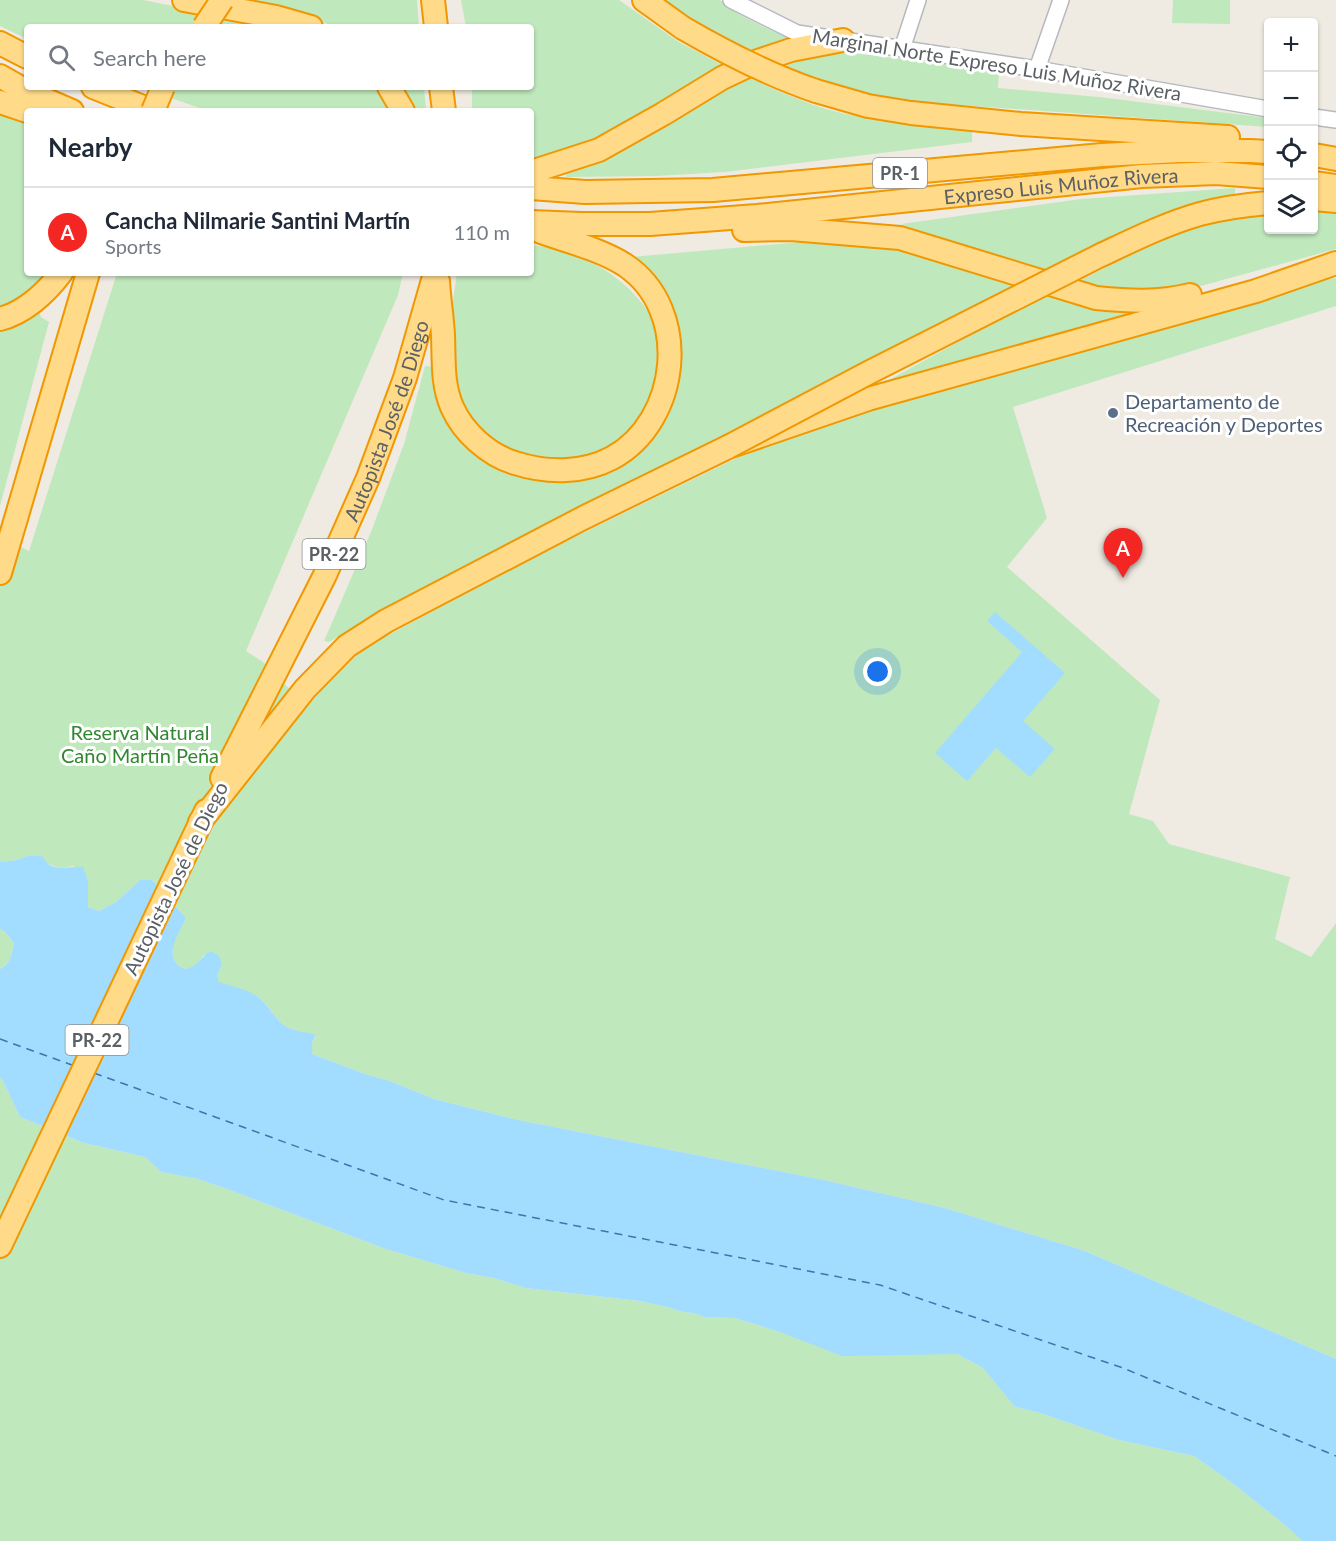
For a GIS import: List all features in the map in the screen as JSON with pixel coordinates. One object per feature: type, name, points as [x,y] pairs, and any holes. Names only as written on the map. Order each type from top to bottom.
[{"type":"highway","points":[[184,0],[276,17],[300,24]]},
{"type":"highway","points":[[195,24],[207,0]]},
{"type":"highway","points":[[206,24],[222,0]]},
{"type":"highway","points":[[434,0],[436,24]]},
{"type":"highway","points":[[644,0],[683,28],[737,58],[793,83],[868,106],[910,113],[1021,124],[1264,141]]},
{"type":"highway","points":[[534,171],[599,150],[722,78],[758,61],[791,50],[843,40]]},
{"type":"highway","points":[[0,43],[24,55]]},
{"type":"highway","points":[[0,76],[24,90]]},
{"type":"highway","points":[[25,90],[65,108]]},
{"type":"highway","points":[[100,90],[146,108]]},
{"type":"highway","points":[[154,108],[163,90]]},
{"type":"highway","points":[[391,90],[401,108]]},
{"type":"highway","points":[[441,90],[444,108]]},
{"type":"highway","points":[[0,102],[24,110]]},
{"type":"highway","name":"Expreso Luis Muñoz Rivera","points":[[534,188],[585,192],[713,190],[1102,155],[1179,151],[1264,152]]},
{"type":"highway","points":[[1318,156],[1336,159]]},
{"type":"highway","name":"Expreso Luis Muñoz Rivera","points":[[534,223],[650,224],[757,216],[1142,176],[1216,173],[1264,177]]},
{"type":"highway","points":[[1318,184],[1336,186]]},
{"type":"highway","points":[[1318,199],[1336,201]]},
{"type":"highway","points":[[197,828],[305,689],[347,646],[386,621],[583,518],[728,447],[1101,255],[1171,224],[1200,214],[1264,203]]},
{"type":"highway","points":[[650,224],[696,231],[791,229],[900,238],[1096,298],[1126,301],[1159,301],[1186,296],[1313,262],[1336,262]]},
{"type":"highway","points":[[436,276],[447,395],[458,418],[467,430],[480,443],[507,461],[526,467],[557,471],[572,470],[611,458],[637,438],[656,412],[668,373],[668,336],[665,319],[660,304],[651,291],[626,266],[594,250],[540,232],[534,226]]},
{"type":"highway","points":[[728,447],[868,399],[1256,291],[1336,262]]},
{"type":"highway","points":[[0,319],[11,316],[24,308],[58,276]]},
{"type":"highway","points":[[0,573],[87,276]]},
{"type":"highway","name":"Autopista José de Diego","points":[[0,1246],[197,828],[324,575],[368,478],[405,378],[435,276]]},
{"type":"street","name":"Marginal Norte Expreso Luis Muñoz Rivera","points":[[731,0],[797,33],[1038,69],[1264,108]]},
{"type":"street","points":[[902,49],[918,0]]},
{"type":"street","points":[[1038,69],[1061,0]]},
{"type":"street","points":[[1318,118],[1336,120]]},
{"type":"green space","points":[[0,0],[143,0],[262,24],[24,24],[24,38],[0,26]]},
{"type":"green space","points":[[241,0],[417,0],[419,24],[328,24],[317,19]]},
{"type":"green space","points":[[461,0],[619,0],[679,42],[726,67],[605,139],[534,165],[534,108],[472,108],[472,90],[534,90],[534,24],[465,24]]},
{"type":"green space","points":[[661,0],[720,0],[738,14],[793,39],[757,53],[694,22]]},
{"type":"green space","points":[[1173,0],[1230,0],[1230,24],[1172,23]]},
{"type":"green space","points":[[829,53],[852,53],[999,70],[998,88],[1099,97],[1264,118],[1264,127],[909,101],[834,86],[777,63]]},
{"type":"green space","points":[[745,76],[826,109],[861,117],[972,130],[972,142],[725,172],[656,176],[566,177],[566,171]]},
{"type":"green space","points":[[148,90],[378,90],[389,108],[200,108]]},
{"type":"green space","points":[[400,90],[424,90],[426,108],[411,108]]},
{"type":"green space","points":[[0,111],[24,119],[24,276],[50,276],[32,292],[41,317],[49,322],[0,506]]},
{"type":"green space","points":[[1235,188],[1235,201],[1040,274],[901,224],[1081,199]]},
{"type":"green space","points":[[1318,208],[1336,209],[1336,249],[1175,293],[1153,295],[1073,284],[1182,229],[1264,211],[1264,234],[1318,234]]},
{"type":"green space","points":[[848,238],[879,239],[1022,284],[403,601],[329,642],[324,641],[371,532],[404,444],[425,366],[435,367],[449,328],[457,276],[534,276],[534,245],[559,249],[598,265],[631,291],[649,313],[659,339],[680,335],[673,311],[663,293],[631,257]]},
{"type":"green space","name":"Reserva Natural Caño Martín Peña","points":[[116,276],[402,276],[398,295],[246,651],[263,662],[307,707],[333,677],[364,648],[552,548],[759,447],[854,413],[1317,279],[1336,278],[1336,306],[1013,407],[1047,518],[1007,567],[1160,700],[1129,814],[1153,821],[1169,844],[1290,877],[1275,939],[1311,957],[1336,923],[1336,1359],[1085,1251],[945,1208],[824,1180],[518,1120],[434,1099],[390,1081],[368,1075],[312,1054],[312,1043],[316,1036],[295,1030],[280,1022],[258,997],[217,981],[222,965],[204,955],[196,966],[186,969],[178,965],[172,953],[173,947],[186,918],[152,880],[140,880],[116,902],[99,911],[88,907],[88,897],[74,866],[59,868],[28,856],[0,862],[0,537],[29,551]]},
{"type":"green space","points":[[1046,294],[1168,305],[1109,324],[887,381]]},
{"type":"green space","points":[[0,929],[14,943],[8,961],[0,969]]},
{"type":"green space","points":[[0,1078],[20,1117],[84,1143],[145,1157],[161,1172],[198,1179],[386,1249],[466,1273],[494,1278],[526,1288],[640,1301],[704,1317],[735,1318],[780,1332],[928,1353],[957,1354],[983,1368],[1015,1407],[1037,1412],[1119,1440],[1194,1456],[1232,1483],[1302,1541],[0,1541]]},
{"type":"water","points":[[995,612],[1065,673],[1023,721],[1055,749],[1030,777],[996,748],[967,781],[935,753],[1022,652],[987,621]]},
{"type":"water","points":[[28,856],[42,856],[48,864],[56,867],[83,867],[88,881],[88,907],[99,911],[116,902],[140,880],[152,880],[186,918],[173,947],[177,964],[186,969],[211,951],[219,956],[222,965],[217,975],[218,981],[258,997],[280,1022],[288,1027],[316,1035],[312,1043],[312,1054],[434,1099],[518,1120],[824,1180],[945,1208],[1085,1251],[1336,1359],[1336,1541],[1302,1541],[1232,1483],[1194,1456],[1119,1440],[1037,1412],[1015,1407],[983,1368],[957,1354],[842,1356],[780,1332],[735,1318],[704,1317],[640,1301],[526,1288],[494,1278],[466,1273],[386,1249],[198,1179],[161,1172],[145,1157],[84,1143],[20,1117],[0,1078],[0,969],[8,961],[14,943],[0,929],[0,862]]},
{"type":"ferry route","points":[[0,1039],[72,1065]]},
{"type":"ferry route","points":[[94,1073],[444,1200],[880,1285],[1123,1368],[1336,1456]]},
{"type":"place","name":"Departamento de Recreación y Deportes","points":[[1113,413]]},
{"type":"place","name":"Cancha Nilmarie Santini Martín","points":[[1123,578]]}]
